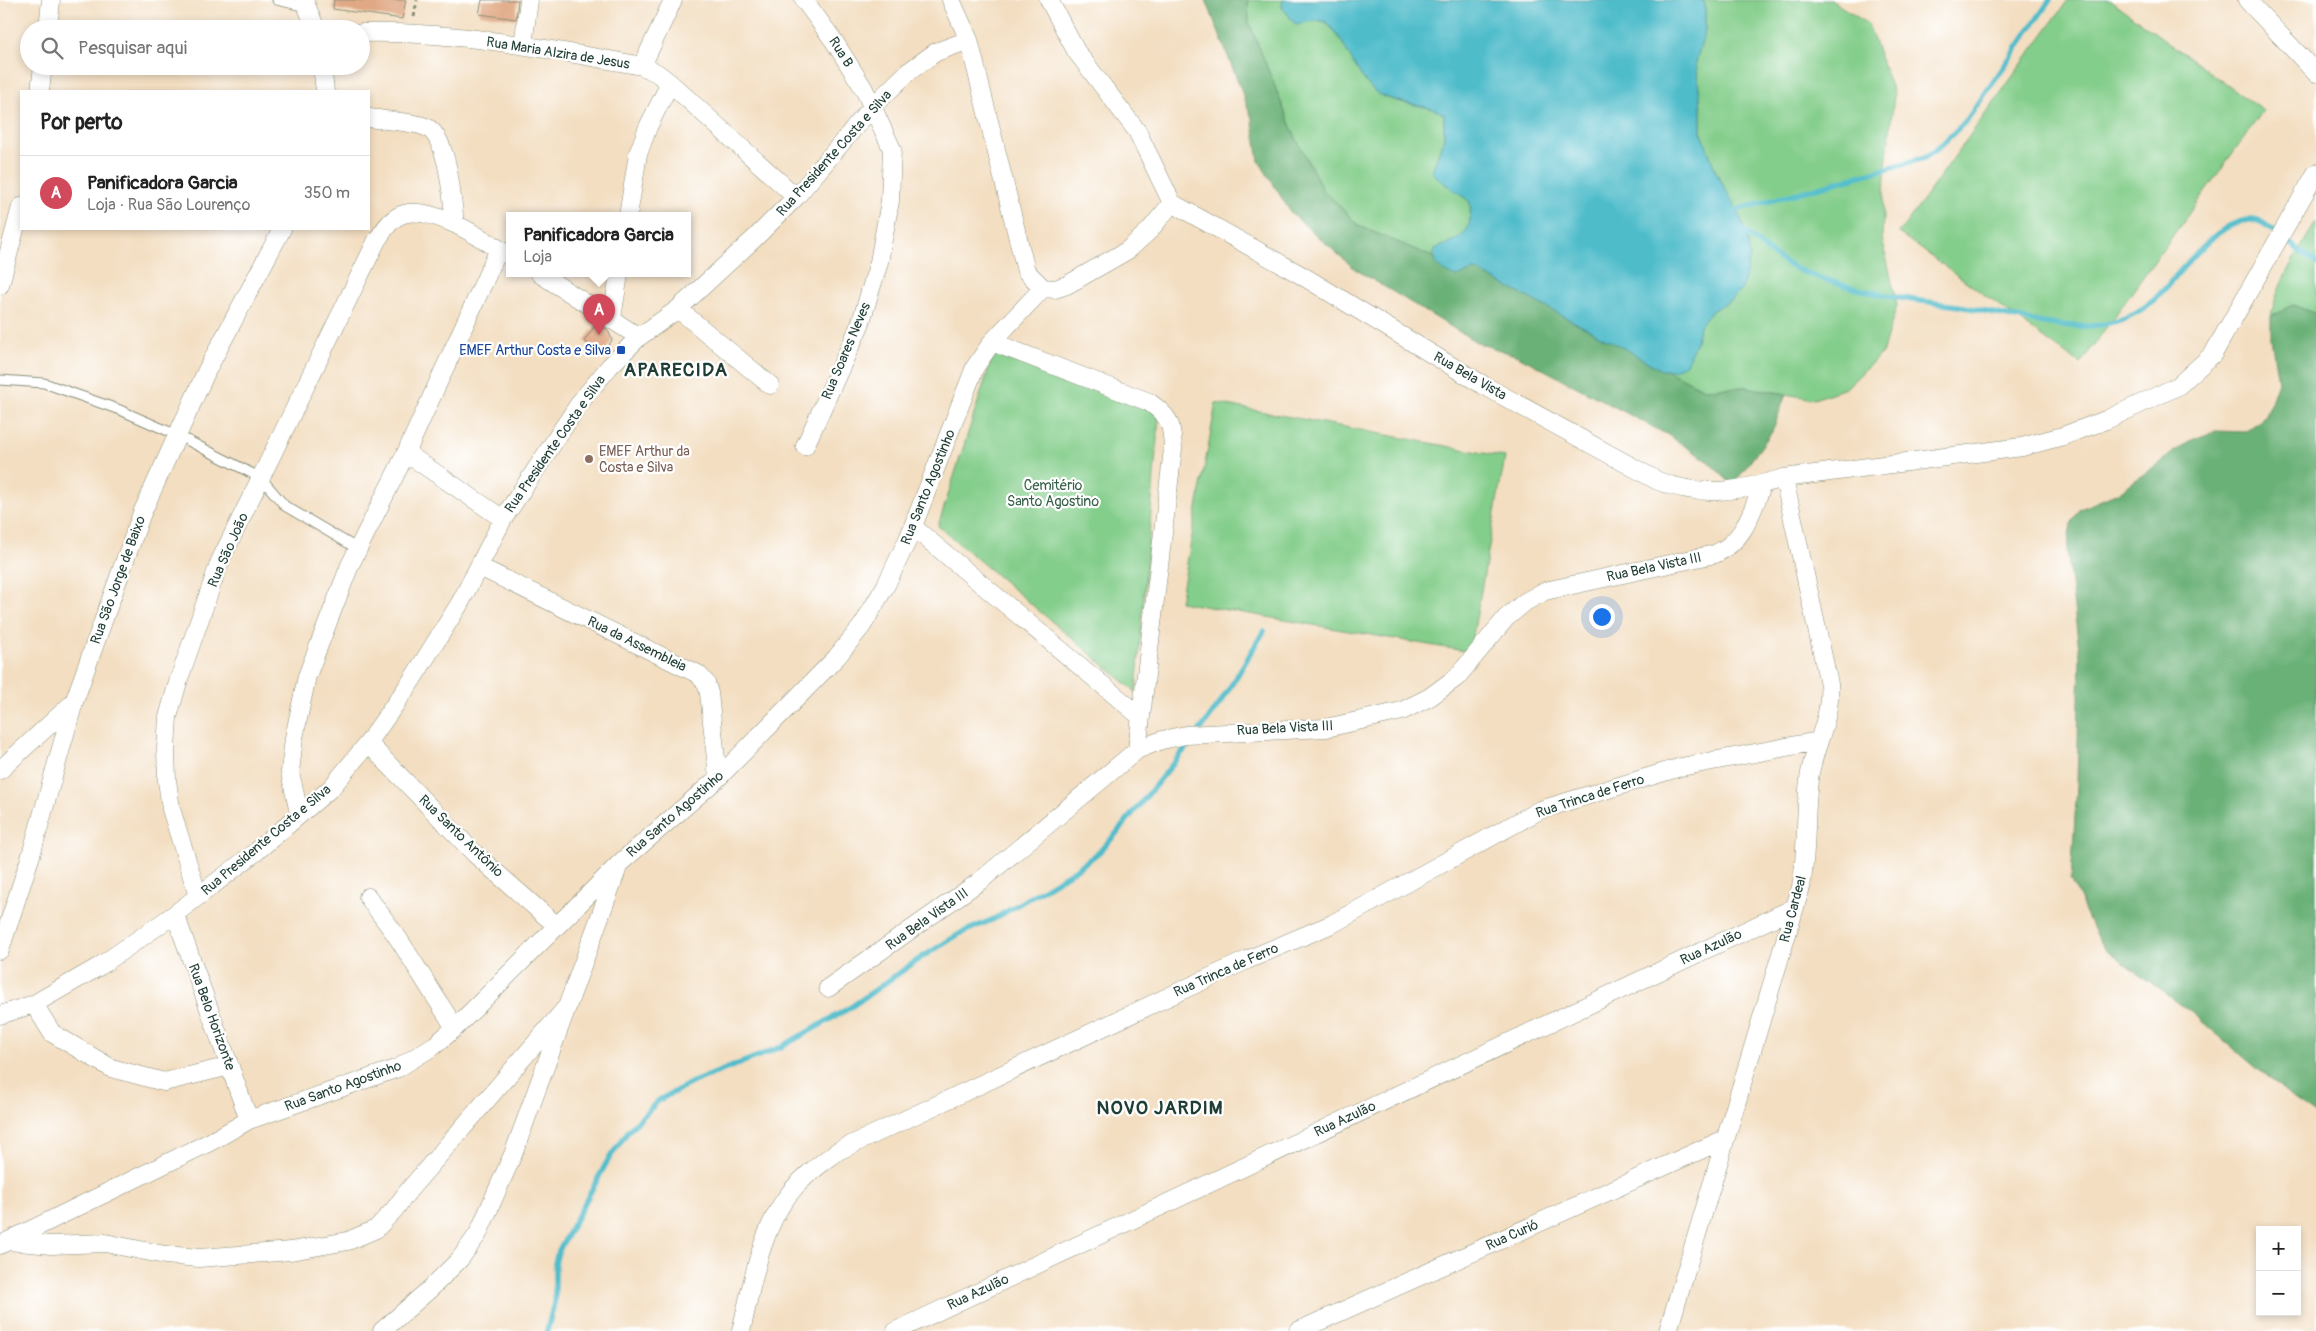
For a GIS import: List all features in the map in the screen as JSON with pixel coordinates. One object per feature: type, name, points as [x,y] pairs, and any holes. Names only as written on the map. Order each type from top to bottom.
[{"type":"street","points":[[49,20],[52,0]]},
{"type":"street","points":[[523,45],[530,0]]},
{"type":"street","points":[[642,66],[673,0]]},
{"type":"street","name":"Rua B","points":[[804,0],[834,41],[864,90],[872,108]]},
{"type":"street","points":[[951,0],[969,40],[1026,271],[1043,288],[1055,289],[1067,285],[1128,250],[1150,230],[1172,203],[1137,131],[1076,51],[1049,0]]},
{"type":"street","points":[[2247,0],[2316,73]]},
{"type":"street","points":[[306,3],[313,20]]},
{"type":"street","name":"Rua Maria Alzira de Jesus","points":[[370,33],[448,36],[523,45],[642,66],[670,83],[796,197]]},
{"type":"street","name":"Rua Presidente Costa e Silva","points":[[0,1014],[34,1004],[100,966],[175,914],[257,851],[299,813],[331,788],[368,743],[410,683],[480,567],[503,519],[582,401],[610,366],[639,337],[678,309],[756,237],[796,197],[872,108],[908,72],[936,52],[969,40]]},
{"type":"street","points":[[40,90],[42,75]]},
{"type":"street","points":[[323,75],[325,90]]},
{"type":"street","points":[[629,212],[638,154],[648,127],[670,83]]},
{"type":"street","name":"Rua Soares Neves","points":[[805,446],[860,325],[879,262],[890,201],[892,149],[872,108]]},
{"type":"street","points":[[299,813],[290,772],[294,738],[307,676],[358,549],[505,252],[455,224],[444,152],[437,136],[426,127],[370,118]]},
{"type":"street","name":"Rua Bela Vista","points":[[1172,203],[1301,275],[1483,385],[1658,481],[1688,490],[1712,492],[1763,484],[1784,478],[2022,446],[2063,436],[2106,420],[2178,386],[2213,354],[2316,173]]},
{"type":"street","points":[[0,285],[20,211]]},
{"type":"street","name":"Rua São João","points":[[198,896],[171,809],[167,780],[168,717],[179,679],[220,561],[387,225],[398,216],[408,212],[419,212],[455,224]]},
{"type":"street","name":"Rua São Jorge de Baixo","points":[[0,950],[31,855],[74,702],[142,513],[207,370],[281,230]]},
{"type":"street","points":[[545,277],[612,318],[639,337]]},
{"type":"street","points":[[612,318],[619,277]]},
{"type":"street","name":"Rua Santo Agostinho","points":[[4,1243],[210,1142],[249,1120],[398,1068],[435,1045],[455,1028],[620,863],[718,778],[836,658],[862,626],[886,585],[913,527],[975,366],[992,342],[1043,288]]},
{"type":"street","points":[[678,309],[770,385]]},
{"type":"street","points":[[992,342],[1148,402],[1165,414],[1173,431],[1173,449],[1137,750]]},
{"type":"street","points":[[406,453],[503,519]]},
{"type":"street","name":"Rua Cardeal","points":[[1668,1331],[1794,908],[1805,865],[1810,775],[1818,742],[1829,710],[1829,684],[1784,478]]},
{"type":"street","name":"Rua Bela Vista III","points":[[828,988],[980,881],[1137,750],[1162,740],[1186,734],[1326,728],[1402,712],[1430,697],[1457,677],[1506,618],[1525,602],[1545,591],[1715,554],[1726,549],[1735,542],[1743,531],[1763,484]]},
{"type":"street","points":[[913,527],[1141,717]]},
{"type":"street","name":"Rua da Assembleia","points":[[480,567],[698,674],[706,683],[709,693],[718,778]]},
{"type":"street","points":[[0,770],[74,702]]},
{"type":"street","name":"Rua Trinca de Ferro","points":[[741,1331],[764,1239],[788,1194],[810,1172],[838,1151],[1246,960],[1332,924],[1540,810],[1681,767],[1818,742]]},
{"type":"street","name":"Rua Santo Antônio","points":[[368,743],[475,854],[558,926]]},
{"type":"street","points":[[389,1326],[460,1259],[478,1234],[514,1152],[620,863]]},
{"type":"street","points":[[368,897],[398,938],[455,1028]]},
{"type":"street","name":"Rua Azulão","points":[[896,1331],[1794,908]]},
{"type":"street","name":"Rua Belo Horizonte","points":[[175,914],[249,1120]]},
{"type":"street","points":[[34,1004],[52,1033],[111,1068],[164,1082],[230,1066]]},
{"type":"street","points":[[4,1243],[50,1245],[105,1243],[165,1255],[199,1258],[291,1251],[348,1242],[376,1229],[394,1210],[409,1190],[565,1009]]},
{"type":"street","name":"Rua Curió","points":[[1298,1331],[1725,1139]]},
{"type":"lane","points":[[277,0],[306,3]]},
{"type":"lane","points":[[0,380],[44,383],[120,410],[177,435],[261,478],[285,506],[358,549]]},
{"type":"green space","points":[[1206,0],[1248,0],[1249,22],[1293,132],[1322,188],[1359,226],[1433,257],[1435,263],[1456,277],[1476,270],[1631,352],[1661,370],[1666,370],[1704,389],[1746,387],[1786,394],[1772,432],[1733,485],[1705,459],[1668,435],[1518,356],[1478,343],[1355,269],[1291,213],[1259,161],[1252,118]]},
{"type":"green space","points":[[1248,0],[1283,0],[1282,7],[1296,25],[1311,21],[1325,21],[1338,36],[1359,70],[1376,92],[1389,99],[1437,110],[1444,114],[1444,137],[1432,172],[1470,202],[1470,222],[1468,229],[1460,238],[1435,249],[1432,257],[1359,226],[1322,188],[1293,132],[1249,22]]},
{"type":"green space","points":[[1702,0],[1831,0],[1868,24],[1894,95],[1885,175],[1882,238],[1897,305],[1882,353],[1846,388],[1814,399],[1746,387],[1704,389],[1666,370],[1674,370],[1695,344],[1700,325],[1713,310],[1731,300],[1748,241],[1740,216],[1716,172],[1701,131],[1701,107],[1696,62],[1705,31],[1705,4]]},
{"type":"green space","points":[[2068,0],[2110,0],[2263,111],[2080,364],[1899,233]]},
{"type":"green space","points":[[2316,222],[2316,314],[2293,305],[2271,317],[2283,279]]},
{"type":"green space","points":[[2293,305],[2316,314],[2316,1115],[2293,1099],[2192,1013],[2108,951],[2096,936],[2071,879],[2077,785],[2080,657],[2067,550],[2071,524],[2080,509],[2118,493],[2189,441],[2215,431],[2245,432],[2266,416],[2278,382],[2271,339],[2271,317]]},
{"type":"green space","name":"Cemitério Santo Agostino","points":[[996,346],[1160,404],[1136,692],[938,526]]},
{"type":"green space","points":[[1216,403],[1505,457],[1470,652],[1180,602]]},
{"type":"water","points":[[1283,0],[1702,0],[1705,4],[1705,31],[1696,62],[1701,107],[1701,131],[1716,172],[1740,216],[1748,241],[1750,257],[1742,289],[1731,300],[1713,310],[1700,325],[1695,344],[1686,364],[1674,370],[1661,370],[1631,352],[1476,270],[1456,277],[1439,267],[1434,259],[1435,249],[1459,238],[1464,233],[1468,228],[1471,213],[1470,202],[1432,172],[1444,137],[1444,114],[1437,110],[1397,101],[1374,91],[1363,78],[1338,36],[1325,21],[1311,21],[1296,25],[1282,7]]},
{"type":"building","points":[[334,0],[406,0],[402,19],[333,9]]},
{"type":"building","points":[[482,0],[518,0],[516,19],[479,14]]},
{"type":"building","points":[[597,323],[608,330],[612,340],[603,354],[584,341]]},
{"type":"waterway","points":[[1729,212],[1924,158],[1936,150],[1966,121],[2050,0]]},
{"type":"waterway","points":[[1741,228],[1763,247],[1789,265],[1831,282],[1886,295],[2061,325],[2099,325],[2117,321],[2145,307],[2153,301],[2203,246],[2218,233],[2233,224],[2248,220],[2263,223],[2316,263]]},
{"type":"waterway","points":[[1200,730],[1226,694],[1264,631]]},
{"type":"waterway","points":[[547,1331],[555,1299],[555,1263],[558,1252],[608,1160],[629,1130],[659,1100],[693,1082],[781,1047],[851,1007],[922,957],[961,933],[994,919],[1075,870],[1098,853],[1115,835],[1193,739]]},
{"type":"place","name":"Panificadora Garcia","points":[[599,335]]},
{"type":"place","name":"EMEF Arthur Costa e Silva","points":[[621,350]]},
{"type":"place","name":"EMEF Arthur da Costa e Silva","points":[[589,459]]},
{"type":"district","name":"APARECIDA","points":[[676,370]]},
{"type":"district","name":"NOVO JARDIM","points":[[1160,1108]]}]
